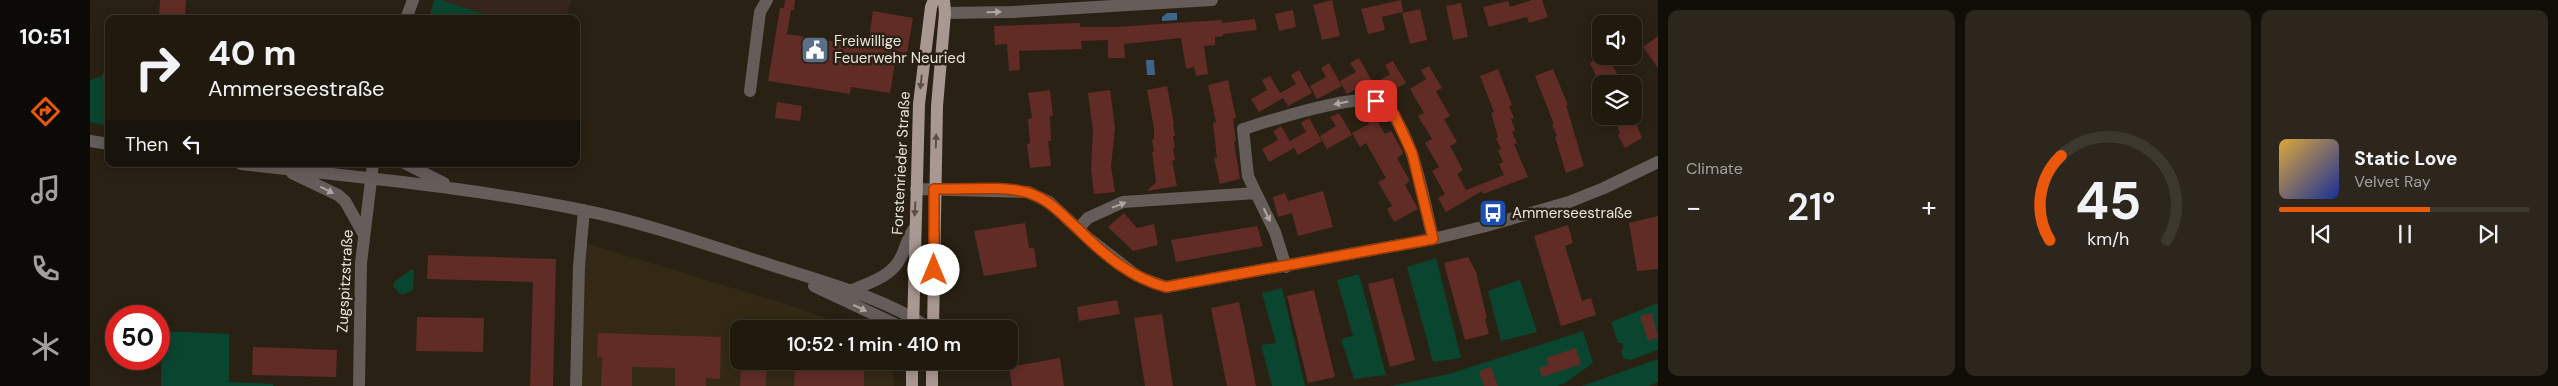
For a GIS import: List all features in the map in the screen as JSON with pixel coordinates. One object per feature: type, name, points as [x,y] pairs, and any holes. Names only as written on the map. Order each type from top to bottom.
[{"type":"main road","name":"Forstenrieder Straße","points":[[913,320],[914,229],[919,104],[930,7],[934,0]]},
{"type":"main road","points":[[932,320],[937,106],[944,6]]},
{"type":"main road","points":[[912,370],[912,386]]},
{"type":"main road","points":[[932,370],[932,386]]},
{"type":"street","points":[[408,15],[414,0]]},
{"type":"street","points":[[750,91],[760,12],[767,0]]},
{"type":"street","points":[[944,6],[1012,12],[1212,0]]},
{"type":"street","points":[[1286,267],[1275,232],[1248,176],[1243,129],[1300,112],[1350,101],[1376,101],[1394,114],[1412,153],[1433,239]]},
{"type":"street","points":[[90,141],[105,143]]},
{"type":"street","points":[[916,189],[1028,192],[1049,202],[1078,230],[1137,276],[1166,287],[1286,267],[1433,239],[1569,202],[1604,188],[1658,162]]},
{"type":"street","points":[[266,167],[453,188],[584,210],[664,231],[850,290],[902,320]]},
{"type":"street","name":"Zugspitzstraße","points":[[359,386],[358,320],[363,233],[373,167]]},
{"type":"street","points":[[412,167],[453,188]]},
{"type":"street","points":[[283,169],[338,195],[352,210],[363,233]]},
{"type":"street","points":[[1078,230],[1088,218],[1124,202],[1256,193]]},
{"type":"street","points":[[576,386],[579,266],[584,210]]},
{"type":"street","points":[[850,290],[881,278],[892,269],[902,257],[906,239],[914,229]]},
{"type":"street","points":[[768,264],[886,320]]},
{"type":"shaded area","points":[[441,0],[571,0],[567,15],[488,15]]},
{"type":"shaded area","points":[[582,242],[802,309],[829,320],[730,320],[730,370],[893,370],[894,386],[578,386]]},
{"type":"green space","points":[[434,0],[441,0],[488,15],[430,15]]},
{"type":"green space","points":[[105,69],[105,125],[90,122],[90,80],[101,77]]},
{"type":"green space","points":[[1436,258],[1461,358],[1433,362],[1407,267]]},
{"type":"green space","points":[[412,269],[414,271],[413,290],[400,294],[393,286],[395,281]]},
{"type":"green space","points":[[1359,274],[1386,375],[1354,379],[1341,339],[1353,336],[1337,280]]},
{"type":"green space","points":[[1520,280],[1537,332],[1501,341],[1488,291]]},
{"type":"green space","points":[[1282,288],[1305,386],[1272,386],[1261,345],[1276,343],[1262,293]]},
{"type":"green space","points":[[1658,303],[1658,350],[1630,360],[1623,358],[1621,351],[1623,349],[1622,343],[1618,343],[1611,322]]},
{"type":"green space","points":[[170,331],[229,334],[229,382],[274,384],[273,386],[161,386],[161,370],[170,370]]},
{"type":"green space","points":[[1583,331],[1593,363],[1565,383],[1557,386],[1390,386],[1449,374]]},
{"type":"green space","points":[[1658,359],[1658,382],[1648,386],[1582,386]]},
{"type":"water","points":[[1167,13],[1177,13],[1177,20],[1162,21],[1162,17]]},
{"type":"water","points":[[1146,60],[1154,60],[1155,75],[1147,75]]},
{"type":"building","points":[[160,0],[186,0],[185,15],[159,15]]},
{"type":"building","points":[[785,0],[795,0],[794,10],[791,10],[787,34],[868,47],[873,11],[913,18],[907,53],[897,51],[890,93],[851,87],[850,94],[768,81],[780,8],[784,8]]},
{"type":"building","points":[[1332,0],[1340,36],[1322,40],[1313,5]]},
{"type":"building","points":[[1401,0],[1403,12],[1382,17],[1385,30],[1368,34],[1361,9]]},
{"type":"building","points":[[1532,0],[1542,0],[1548,17],[1529,23],[1527,17],[1489,27],[1483,7],[1508,1],[1510,7]]},
{"type":"building","points":[[1461,3],[1468,37],[1453,40],[1446,6]]},
{"type":"building","points":[[1420,9],[1427,40],[1410,44],[1402,13]]},
{"type":"building","points":[[1293,10],[1296,27],[1279,31],[1275,14]]},
{"type":"building","points":[[1255,19],[1257,30],[1223,34],[1223,36],[1215,37],[1215,45],[1204,46],[1208,74],[1196,76],[1194,67],[1186,69],[1181,38],[1124,44],[1125,58],[1108,58],[1108,40],[1081,41],[1082,49],[1019,51],[1020,70],[1009,71],[1007,44],[995,45],[994,26],[1080,23],[1080,27],[1114,27],[1222,20],[1222,23]]},
{"type":"building","points":[[1658,36],[1658,68],[1643,47]]},
{"type":"building","points":[[1359,58],[1372,81],[1347,94],[1340,81],[1356,72],[1350,63]]},
{"type":"building","points":[[1393,61],[1406,83],[1383,96],[1374,84],[1390,74],[1385,65]]},
{"type":"building","points":[[1592,62],[1592,65],[1612,65],[1618,75],[1596,75],[1590,63]]},
{"type":"building","points":[[1329,63],[1342,86],[1317,99],[1310,86],[1326,77],[1321,68]]},
{"type":"building","points":[[1429,66],[1442,88],[1436,91],[1450,116],[1444,119],[1457,142],[1450,146],[1463,170],[1457,174],[1466,190],[1504,175],[1499,164],[1503,162],[1498,150],[1501,149],[1496,138],[1498,137],[1491,113],[1494,112],[1480,76],[1498,69],[1512,105],[1509,106],[1514,118],[1511,119],[1515,130],[1512,132],[1517,143],[1514,144],[1528,177],[1483,194],[1482,191],[1446,212],[1438,198],[1445,194],[1432,171],[1439,167],[1425,143],[1432,139],[1418,116],[1424,113],[1410,89],[1426,79],[1421,70]]},
{"type":"building","points":[[1553,69],[1568,105],[1566,105],[1584,166],[1566,173],[1555,137],[1557,136],[1552,125],[1554,124],[1535,76]]},
{"type":"building","points":[[1299,70],[1312,93],[1288,106],[1280,93],[1296,84],[1291,75]]},
{"type":"building","points":[[1270,76],[1283,98],[1259,112],[1251,99],[1267,90],[1262,80]]},
{"type":"building","points":[[1228,80],[1236,118],[1233,119],[1236,141],[1234,142],[1240,179],[1220,184],[1214,158],[1217,158],[1213,123],[1216,122],[1208,85]]},
{"type":"building","points":[[1167,86],[1174,124],[1175,148],[1173,148],[1175,160],[1172,161],[1177,186],[1147,191],[1156,182],[1152,152],[1154,151],[1152,140],[1154,139],[1154,128],[1147,90]]},
{"type":"building","points":[[1050,90],[1053,116],[1050,116],[1051,141],[1048,141],[1051,166],[1030,168],[1027,144],[1030,143],[1028,119],[1032,118],[1028,93]]},
{"type":"building","points":[[1110,90],[1115,128],[1111,166],[1115,192],[1094,194],[1091,168],[1093,131],[1088,93]]},
{"type":"building","points":[[777,102],[802,106],[800,121],[775,118]]},
{"type":"building","points":[[1371,110],[1385,134],[1391,131],[1402,150],[1403,154],[1397,158],[1410,181],[1405,185],[1418,209],[1394,222],[1387,209],[1392,206],[1378,182],[1386,178],[1366,143],[1360,147],[1352,133],[1369,124],[1363,115]]},
{"type":"building","points":[[1339,113],[1352,135],[1327,149],[1320,136],[1336,126],[1330,117]]},
{"type":"building","points":[[1309,118],[1322,141],[1298,155],[1290,141],[1306,132],[1301,123]]},
{"type":"building","points":[[1617,125],[1637,125],[1642,138],[1625,148],[1618,135],[1620,134]]},
{"type":"building","points":[[1281,126],[1294,148],[1269,162],[1262,149],[1278,140],[1273,131]]},
{"type":"building","points":[[1323,191],[1333,227],[1298,236],[1292,213],[1278,217],[1273,197],[1285,193],[1288,201]]},
{"type":"building","points":[[1124,213],[1137,228],[1154,224],[1158,245],[1133,251],[1108,227]]},
{"type":"building","points":[[1658,216],[1658,269],[1637,271],[1629,223]]},
{"type":"building","points":[[1025,223],[1029,248],[1034,248],[1037,267],[984,276],[974,231]]},
{"type":"building","points":[[1568,225],[1573,243],[1565,246],[1582,301],[1591,298],[1596,315],[1561,326],[1534,236]]},
{"type":"building","points":[[1257,226],[1263,246],[1176,262],[1171,240]]},
{"type":"building","points":[[428,255],[556,259],[553,386],[530,386],[533,282],[427,279]]},
{"type":"building","points":[[1468,257],[1476,272],[1489,334],[1465,340],[1444,263]]},
{"type":"building","points":[[1393,278],[1415,360],[1390,367],[1368,284]]},
{"type":"building","points":[[1314,290],[1335,377],[1308,383],[1287,296]]},
{"type":"building","points":[[1117,300],[1120,314],[1079,321],[1077,307]]},
{"type":"building","points":[[1239,302],[1256,386],[1227,386],[1211,308]]},
{"type":"building","points":[[1652,313],[1658,337],[1648,341],[1640,316]]},
{"type":"building","points":[[1162,314],[1173,386],[1145,386],[1134,318]]},
{"type":"building","points":[[417,317],[484,318],[483,352],[416,351]]},
{"type":"building","points":[[598,333],[721,337],[720,379],[706,378],[706,386],[675,386],[675,368],[632,367],[632,386],[601,386],[602,357],[597,357]]},
{"type":"building","points":[[253,347],[337,350],[336,377],[252,375]]},
{"type":"building","points":[[1576,348],[1581,364],[1542,377],[1539,368],[1549,365],[1546,358]]},
{"type":"building","points":[[1060,358],[1064,386],[1012,386],[1009,370],[1018,370],[1018,365]]},
{"type":"building","points":[[1491,367],[1498,386],[1484,386],[1479,371]]},
{"type":"building","points":[[741,370],[767,370],[766,386],[740,386]]},
{"type":"building","points":[[795,370],[864,370],[864,386],[794,386]]},
{"type":"place","name":"Freiwillige Feuerwehr Neuried","points":[[815,50]]},
{"type":"place","name":"Ammerseestraße","points":[[1493,213]]},
{"type":"route","points":[[934,270],[934,189],[1028,192],[1049,202],[1088,238],[1127,270],[1151,283],[1166,287],[1286,267],[1433,239],[1412,153],[1394,114],[1376,101]]}]
